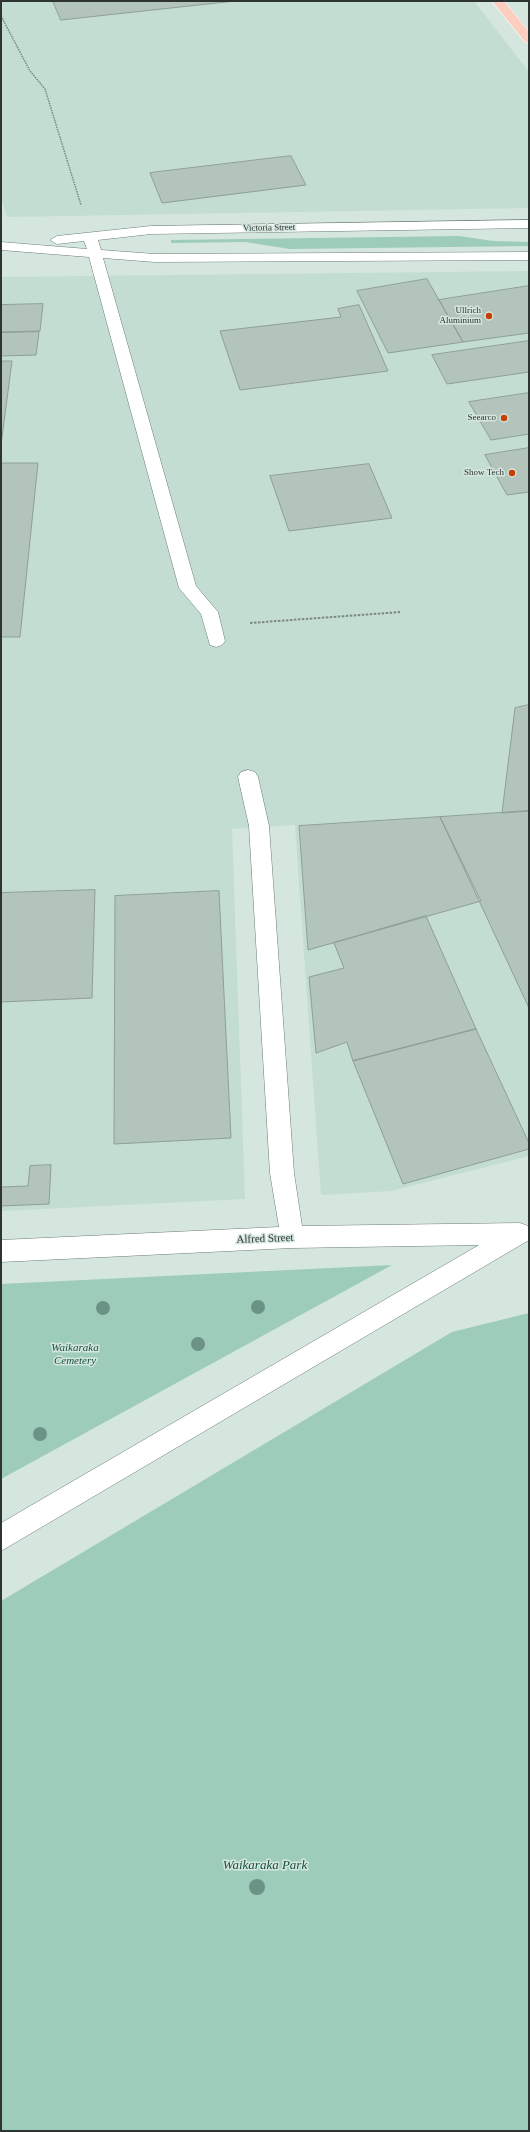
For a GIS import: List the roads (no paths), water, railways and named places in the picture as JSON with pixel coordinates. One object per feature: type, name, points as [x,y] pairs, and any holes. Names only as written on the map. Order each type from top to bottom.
[{"type":"main road","points":[[498,1],[529,40]]},
{"type":"street","name":"Victoria Street","points":[[6,246],[151,230],[529,224]]},
{"type":"street","points":[[90,237],[188,588],[209,612],[215,634]]},
{"type":"street","name":"Victoria Street","points":[[6,246],[154,258],[529,256]]},
{"type":"street","points":[[248,777],[259,826],[282,1173],[292,1237]]},
{"type":"street","points":[[1,1538],[524,1233]]},
{"type":"street","name":"Alfred Street","points":[[1,1251],[292,1237],[524,1233]]},
{"type":"place","name":"Ullrich Aluminium","points":[[489,316]]},
{"type":"place","name":"Seearco","points":[[504,418]]},
{"type":"place","name":"Show Tech","points":[[512,473]]},
{"type":"park label","name":"Waikaraka Cemetery","points":[[75,1354]]},
{"type":"park label","name":"Waikaraka Park","points":[[265,1866]]}]
